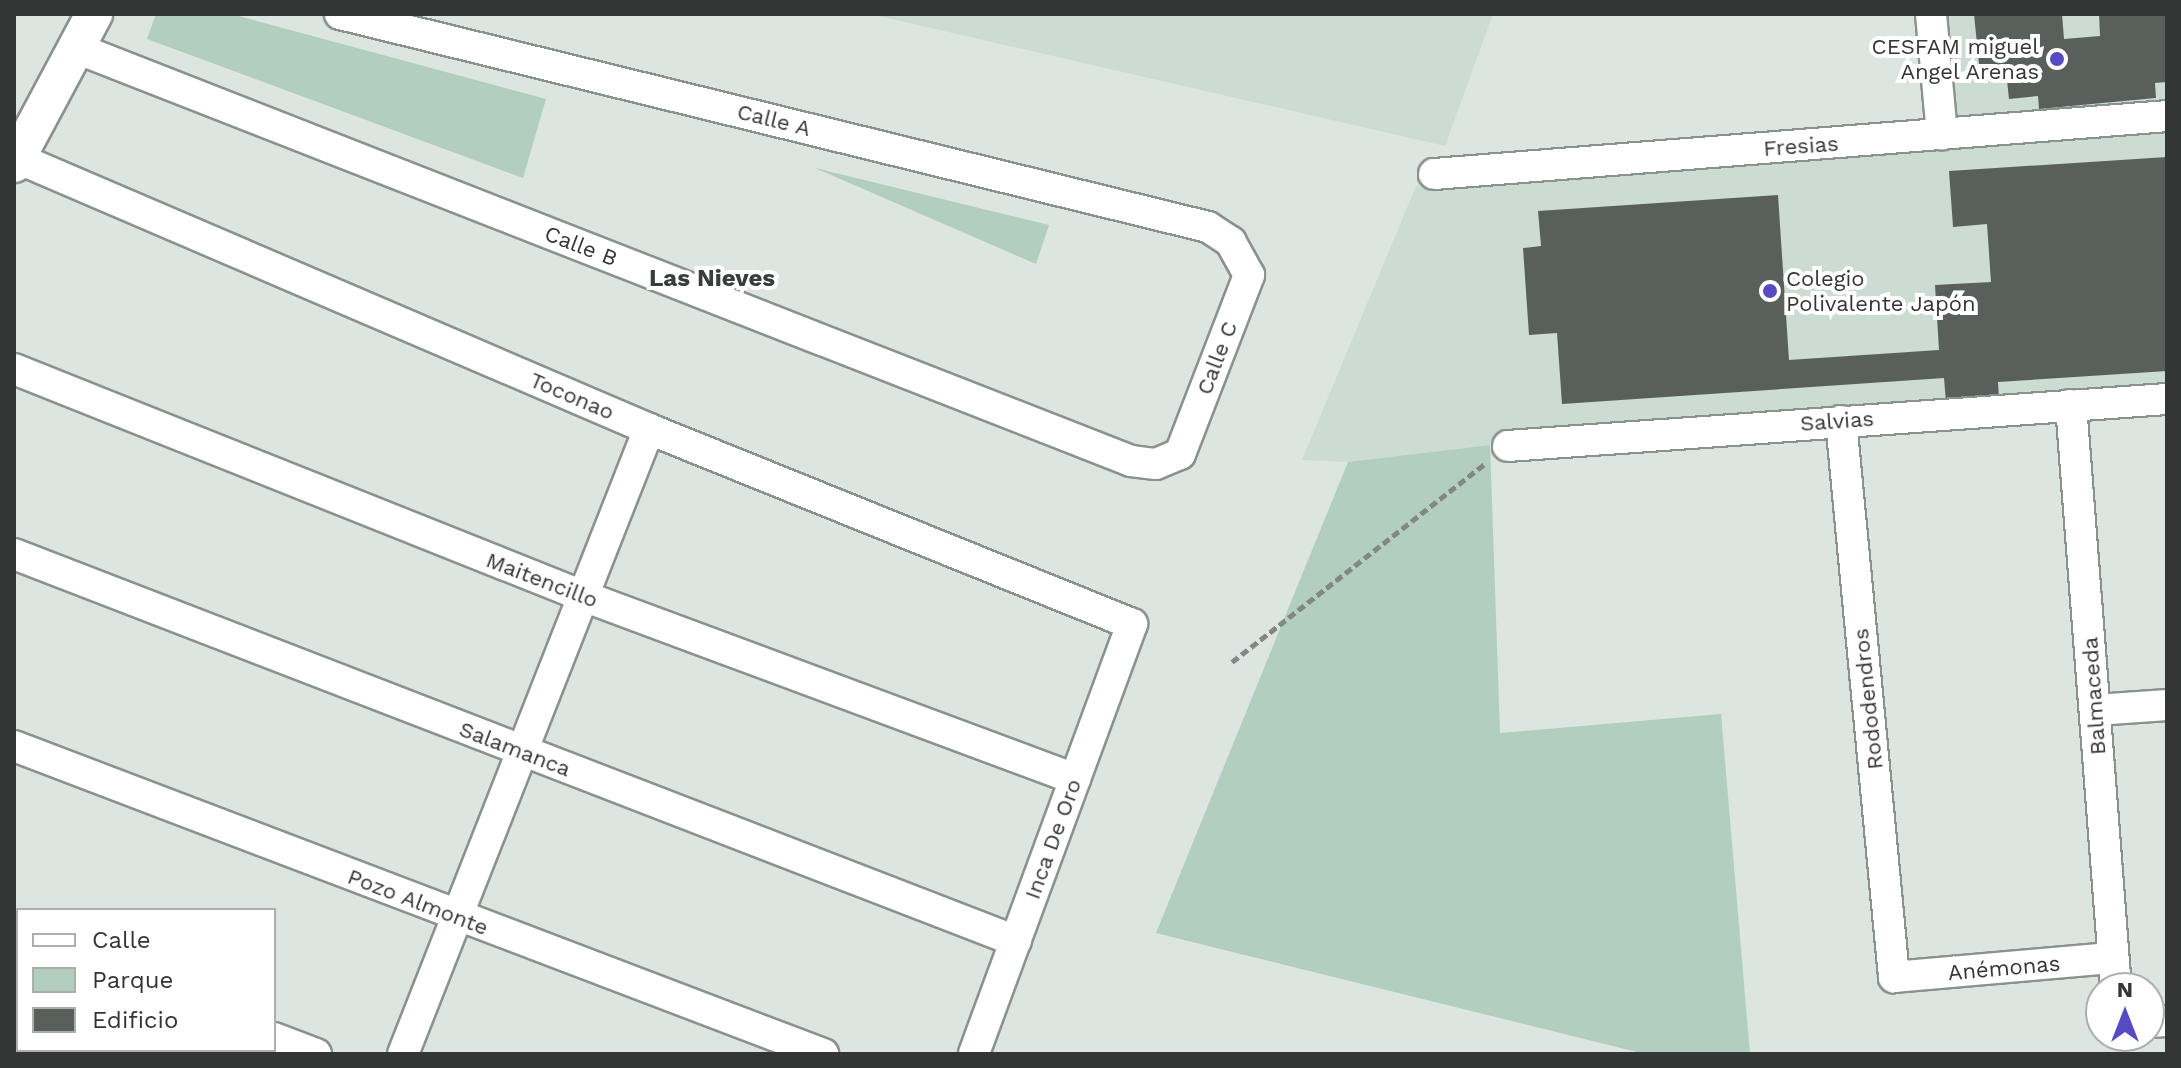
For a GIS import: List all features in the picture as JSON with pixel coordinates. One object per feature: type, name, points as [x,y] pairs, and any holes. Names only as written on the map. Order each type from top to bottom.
[{"type":"street","points":[[15,161],[94,14]]},
{"type":"street","name":"Calle A","points":[[340,14],[1208,227]]},
{"type":"street","points":[[1931,14],[1942,135]]},
{"type":"street","name":"Calle B","points":[[76,48],[1131,461]]},
{"type":"street","name":"Fresias","points":[[1434,174],[2167,116]]},
{"type":"street","name":"Toconao","points":[[15,161],[649,429],[1132,624]]},
{"type":"street","name":"Calle C","points":[[1131,461],[1156,464],[1180,454],[1249,275],[1231,242],[1208,227]]},
{"type":"street","name":"Maitencillo","points":[[14,369],[583,596],[1075,779]]},
{"type":"street","name":"Salvias","points":[[1508,446],[2167,399]]},
{"type":"street","name":"Balmaceda","points":[[2071,405],[2114,972]]},
{"type":"street","name":"Rododendros","points":[[1841,421],[1894,977]]},
{"type":"street","points":[[403,1054],[649,429]]},
{"type":"street","name":"Salamanca","points":[[14,554],[1016,941]]},
{"type":"street","name":"Inca De Oro","points":[[974,1054],[1132,624]]},
{"type":"street","points":[[2096,710],[2167,705]]},
{"type":"street","name":"Pozo Almonte","points":[[14,746],[457,918],[823,1054]]},
{"type":"street","name":"Anémonas","points":[[1894,977],[2113,958]]},
{"type":"street","points":[[276,1039],[316,1054]]},
{"type":"path","points":[[1232,662],[1508,446]]},
{"type":"shaded area","points":[[870,14],[1493,14],[1445,146]]},
{"type":"shaded area","name":"CESFAM miguel Angel Arenas","points":[[1943,14],[2167,14],[2167,104],[1951,121]]},
{"type":"shaded area","name":"Colegio Polivalente Japón","points":[[2167,128],[2167,396],[1490,445],[1348,462],[1302,460],[1416,186]]},
{"type":"green space","points":[[156,14],[231,14],[546,99],[523,178],[147,39]]},
{"type":"green space","points":[[815,168],[1049,225],[1036,264]]},
{"type":"green space","points":[[1490,445],[1500,733],[1721,714],[1750,1054],[1645,1054],[1156,933],[1348,462]]},
{"type":"building","name":"CESFAM miguel Angel Arenas","points":[[1974,14],[2062,14],[2064,39],[2100,36],[2099,14],[2167,14],[2167,82],[2155,83],[2156,98],[2039,109],[2038,96],[2009,99],[2006,71],[1980,74]]},
{"type":"building","points":[[2167,157],[2167,371],[1998,382],[1999,399],[1946,402],[1944,378],[1562,404],[1557,333],[1529,335],[1523,248],[1541,246],[1538,211],[1778,195],[1789,360],[1939,350],[1935,285],[1991,282],[1987,224],[1953,227],[1949,171]]},
{"type":"place","name":"CESFAM miguel Angel Arenas","points":[[2057,59]]},
{"type":"place","name":"Colegio Polivalente Japón","points":[[1770,291]]},
{"type":"district","name":"Las Nieves","points":[[712,279]]}]
